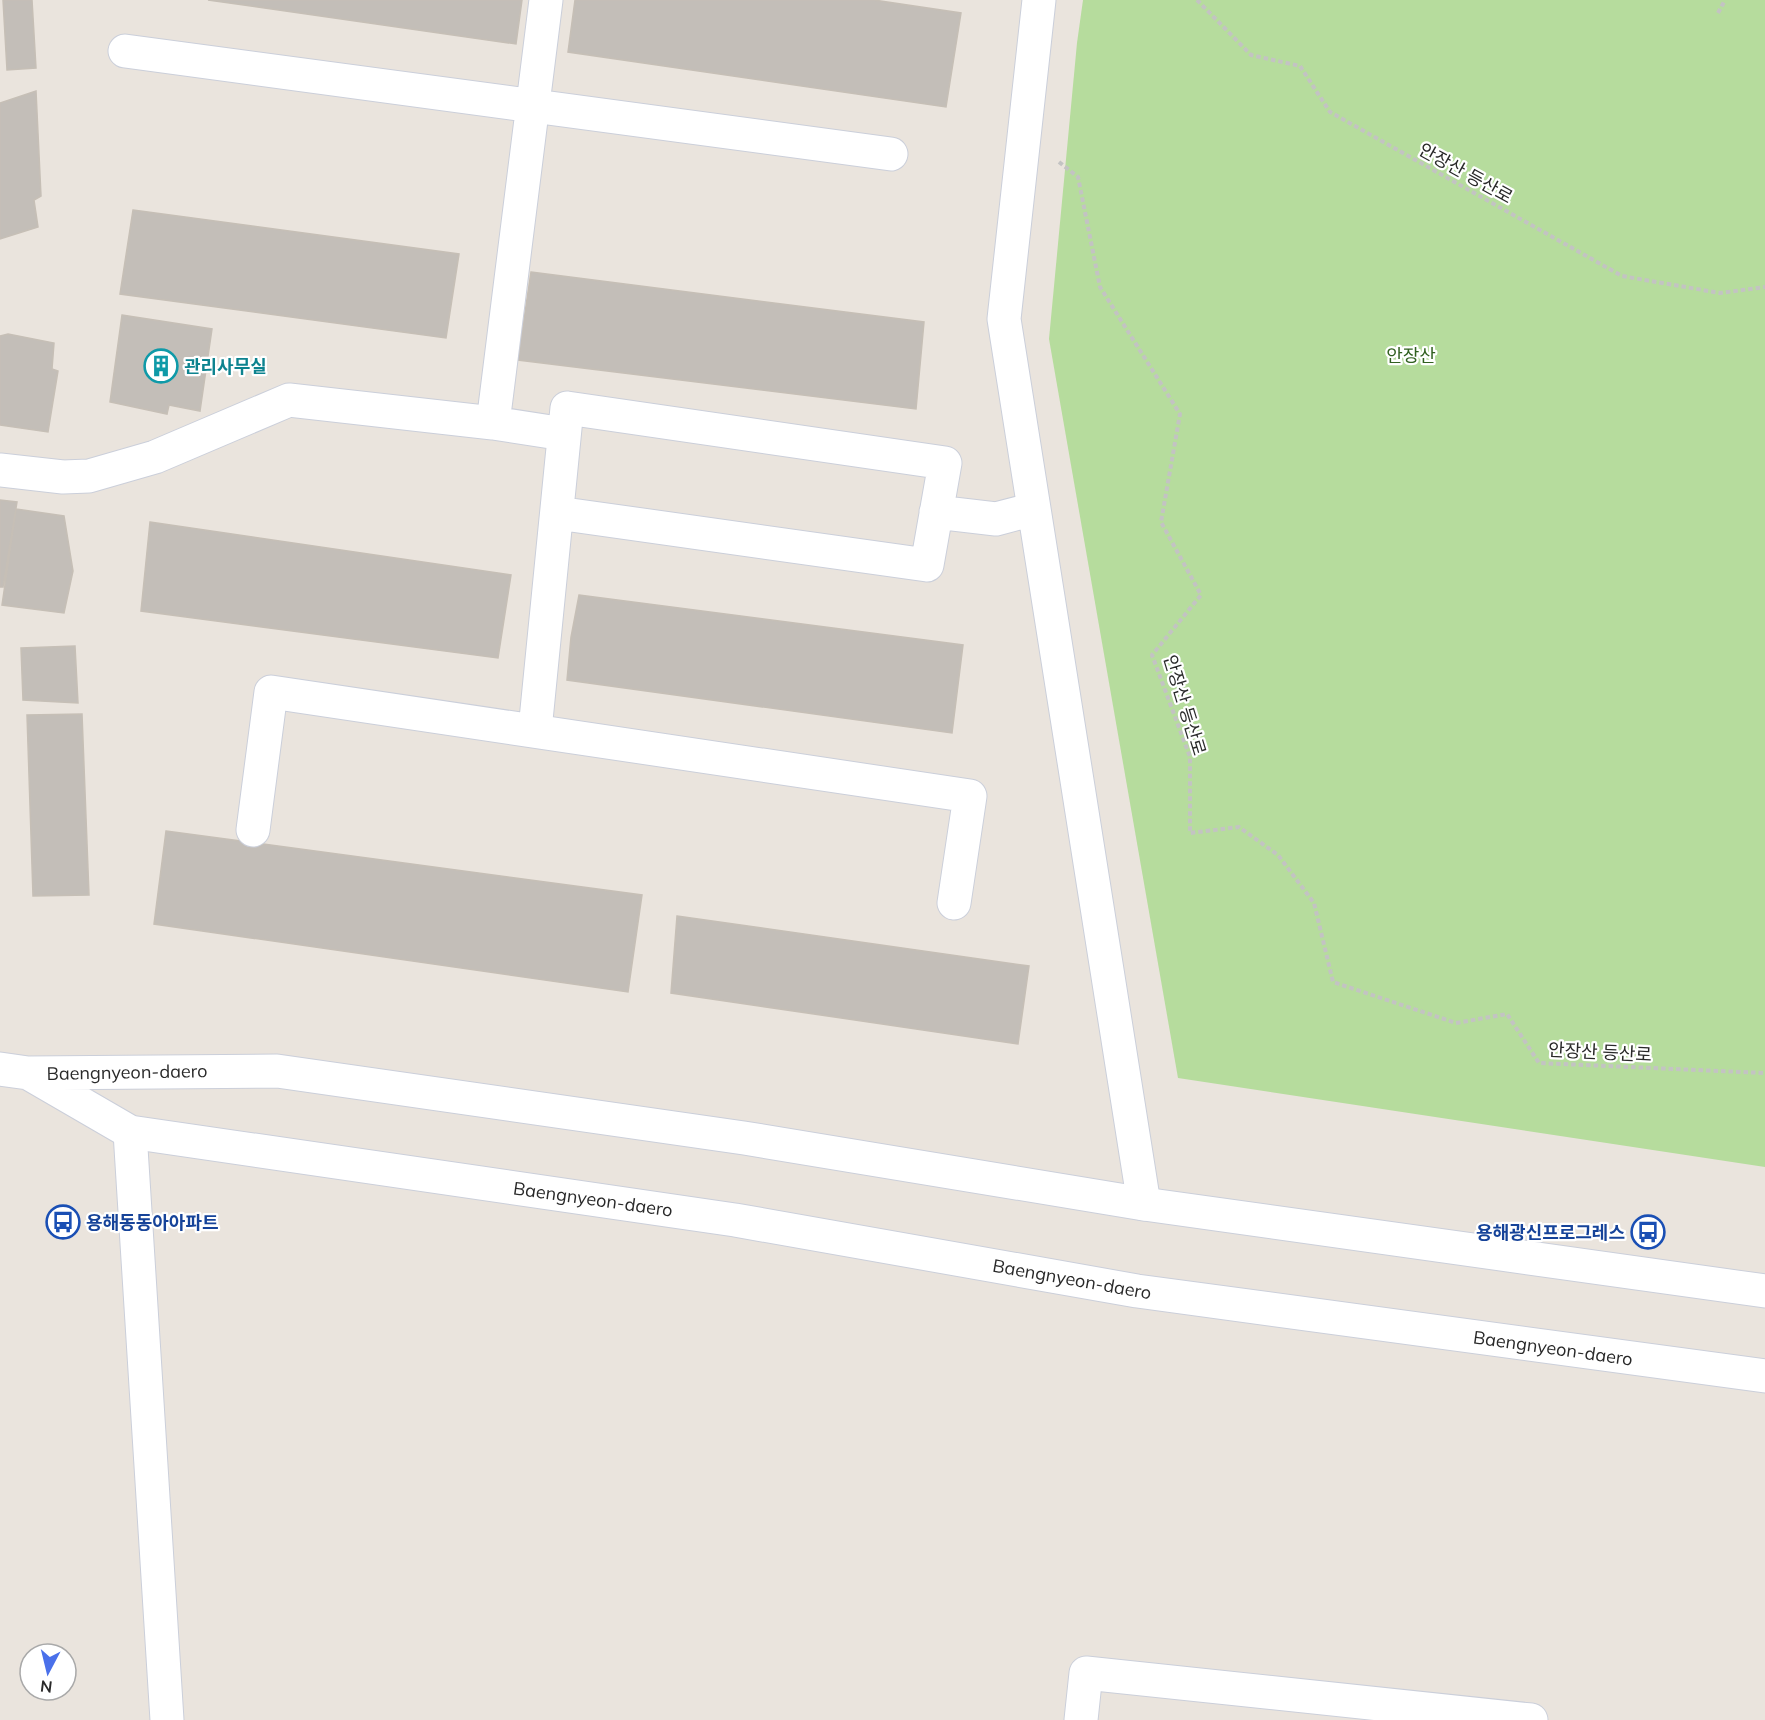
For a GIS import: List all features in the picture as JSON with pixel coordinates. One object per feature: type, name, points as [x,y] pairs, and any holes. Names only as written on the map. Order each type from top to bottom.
[{"type":"street","points":[[493,423],[546,0]]},
{"type":"street","points":[[1039,0],[1004,319],[1144,1204]]},
{"type":"street","points":[[125,51],[891,154]]},
{"type":"street","points":[[0,470],[63,477],[89,476],[154,457],[289,400],[493,423],[564,434]]},
{"type":"street","points":[[536,730],[567,408],[945,463],[927,565],[557,513]]},
{"type":"street","points":[[936,512],[996,519],[1034,509]]},
{"type":"street","points":[[253,830],[271,692],[970,796],[954,903]]},
{"type":"street","name":"Baengnyeon-daero","points":[[14,1071],[277,1071],[733,1137],[1144,1204],[1765,1291]]},
{"type":"street","name":"Baengnyeon-daero","points":[[14,1071],[130,1132],[735,1220],[1137,1291],[1765,1376]]},
{"type":"street","points":[[130,1132],[167,1720]]},
{"type":"street","points":[[1081,1720],[1086,1673],[1531,1720]]},
{"type":"path","name":"안장산 등산로","points":[[1197,0],[1251,56],[1300,66],[1330,112],[1622,276],[1720,293],[1765,287]]},
{"type":"path","points":[[1718,13],[1725,0]]},
{"type":"path","name":"안장산 등산로","points":[[1022,156],[1059,162],[1078,177],[1100,287],[1180,414],[1161,522],[1201,595],[1152,655],[1190,757],[1190,833],[1239,827],[1278,855],[1314,903],[1333,982],[1456,1023],[1507,1014],[1539,1063],[1765,1073]]},
{"type":"green space","name":"안장산","points":[[1083,0],[1765,0],[1765,1167],[1178,1078],[1049,339]]},
{"type":"building","points":[[3,0],[32,0],[36,68],[7,70]]},
{"type":"building","points":[[208,0],[522,0],[516,44]]},
{"type":"building","points":[[575,0],[874,0],[961,13],[946,107],[568,52]]},
{"type":"building","points":[[36,91],[41,196],[34,200],[38,227],[0,239],[0,103]]},
{"type":"building","points":[[133,210],[459,254],[446,338],[120,294]]},
{"type":"building","points":[[531,272],[924,322],[916,409],[518,360]]},
{"type":"building","name":"관리사무실","points":[[122,315],[212,329],[200,411],[169,405],[167,414],[110,402]]},
{"type":"building","points":[[8,334],[54,343],[52,369],[58,371],[48,432],[0,425],[0,336]]},
{"type":"building","points":[[0,500],[17,502],[3,587],[0,587]]},
{"type":"building","points":[[16,509],[64,516],[73,571],[64,613],[2,605]]},
{"type":"building","points":[[150,522],[511,575],[498,658],[141,611]]},
{"type":"building","points":[[579,595],[963,645],[952,733],[567,680],[571,637]]},
{"type":"building","points":[[75,646],[78,703],[23,700],[21,648]]},
{"type":"building","points":[[82,714],[89,895],[33,896],[27,715]]},
{"type":"building","points":[[166,831],[642,895],[628,992],[154,924]]},
{"type":"building","points":[[677,916],[1029,966],[1018,1044],[671,993]]},
{"type":"place","name":"관리사무실","points":[[161,366]]},
{"type":"place","name":"용해동동아아파트","points":[[63,1222]]},
{"type":"place","name":"용해광신프로그레스","points":[[1648,1232]]}]
